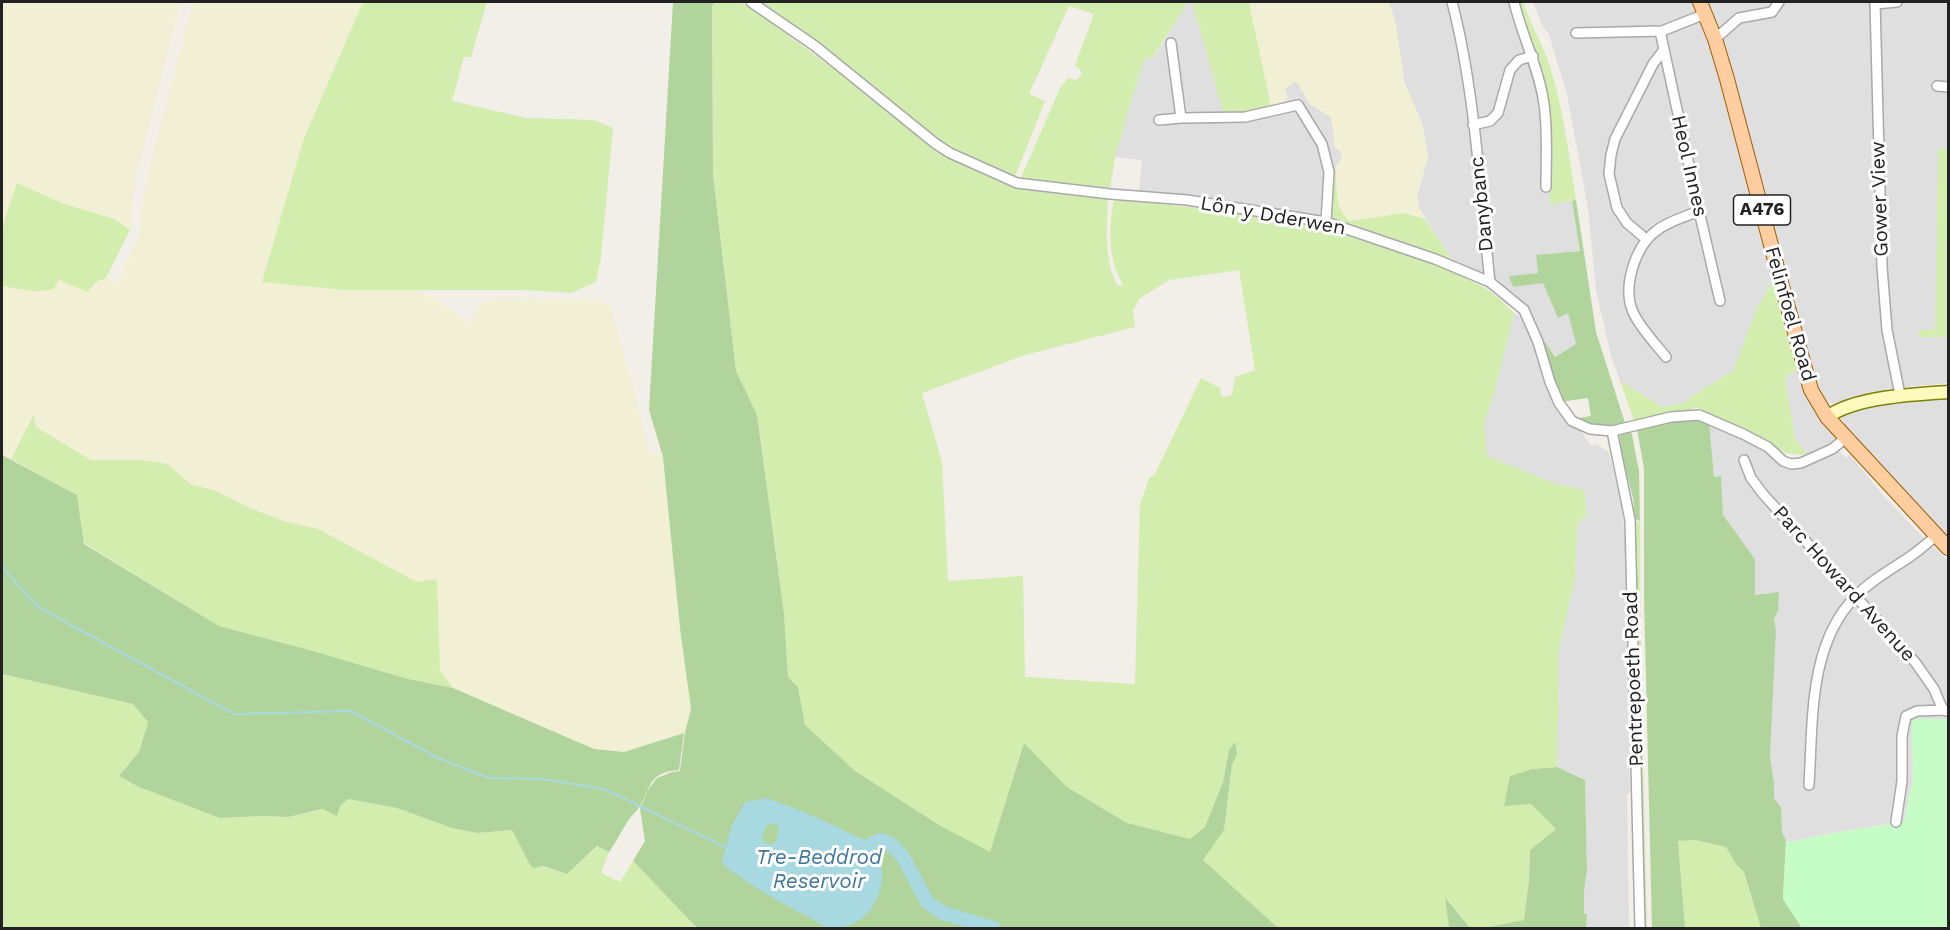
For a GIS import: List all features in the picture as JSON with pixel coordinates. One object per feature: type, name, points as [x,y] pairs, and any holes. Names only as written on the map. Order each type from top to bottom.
[{"type":"main road","name":"Felinfoel Road","points":[[1703,8],[1715,39],[1811,390],[1827,417],[1948,548]]},
{"type":"street","name":"Lôn y Dderwen","points":[[751,2],[815,46],[936,144],[1010,181],[1110,194],[1187,200],[1326,222],[1435,259],[1490,282],[1524,310],[1538,342],[1559,403],[1572,421],[1590,429],[1612,431],[1683,415],[1706,417],[1768,447],[1783,461],[1791,464],[1801,463],[1822,454],[1846,438]]},
{"type":"street","name":"Danybanc","points":[[1452,2],[1460,32],[1473,125],[1490,282]]},
{"type":"street","points":[[1515,2],[1520,25],[1533,56],[1544,104],[1546,187]]},
{"type":"street","points":[[1715,39],[1734,20],[1772,12],[1779,2]]},
{"type":"street","points":[[1875,3],[1897,2]]},
{"type":"street","name":"Gower View","points":[[1875,3],[1882,267],[1887,330],[1900,395]]},
{"type":"street","points":[[1576,33],[1660,31],[1703,8]]},
{"type":"street","name":"Heol Innes","points":[[1660,31],[1720,301]]},
{"type":"street","points":[[1171,44],[1181,118]]},
{"type":"street","points":[[1647,240],[1627,223],[1617,208],[1609,174],[1615,139],[1653,64],[1663,51]]},
{"type":"street","points":[[1473,125],[1490,121],[1498,112],[1510,70],[1519,60],[1533,56]]},
{"type":"street","points":[[1936,86],[1948,87]]},
{"type":"street","points":[[1159,120],[1245,117],[1298,105],[1322,144],[1329,172],[1326,222]]},
{"type":"street","points":[[1666,357],[1636,319],[1629,297],[1629,284],[1638,253],[1656,230],[1699,211]]},
{"type":"street","points":[[1827,417],[1837,410],[1900,395],[1947,394]]},
{"type":"street","name":"Pentrepoeth Road","points":[[1612,431],[1630,520],[1640,928]]},
{"type":"street","name":"Parc Howard Avenue","points":[[1744,460],[1751,478],[1763,494],[1915,662],[1946,711],[1917,711],[1906,716],[1902,736],[1902,781],[1896,822]]},
{"type":"street","points":[[1809,785],[1815,701],[1823,650],[1840,615],[1872,581],[1913,555],[1936,536]]},
{"type":"shaded area","points":[[1188,2],[1192,2],[1223,111],[1248,112],[1281,105],[1285,89],[1296,81],[1310,104],[1331,117],[1335,147],[1340,151],[1342,157],[1336,167],[1319,217],[1245,204],[1139,191],[1142,160],[1115,157],[1144,59],[1154,57]]},
{"type":"shaded area","points":[[1389,2],[1518,2],[1522,21],[1537,54],[1549,112],[1550,203],[1572,201],[1581,251],[1536,255],[1538,273],[1510,276],[1513,287],[1543,283],[1558,317],[1568,312],[1576,344],[1555,357],[1545,342],[1541,345],[1526,306],[1482,274],[1452,260],[1419,208],[1417,196],[1428,157],[1422,123],[1404,82],[1396,25]]},
{"type":"shaded area","points":[[1533,2],[1693,2],[1702,21],[1740,146],[1773,281],[1756,310],[1734,371],[1682,404],[1662,407],[1620,381],[1611,356],[1596,290],[1588,208],[1567,95],[1549,34],[1543,27]]},
{"type":"shaded area","points":[[1706,2],[1948,2],[1948,383],[1893,388],[1834,404],[1820,397],[1806,356],[1731,68]]},
{"type":"shaded area","points":[[1514,313],[1520,317],[1530,333],[1541,374],[1558,411],[1569,423],[1581,431],[1591,446],[1596,444],[1609,452],[1622,509],[1626,549],[1630,746],[1627,764],[1630,793],[1627,794],[1629,928],[1586,928],[1587,914],[1584,914],[1587,871],[1585,780],[1557,767],[1558,653],[1575,577],[1577,526],[1581,519],[1587,518],[1584,489],[1556,484],[1487,456],[1484,422],[1494,394]]},
{"type":"shaded area","points":[[1797,370],[1814,407],[1840,440],[1809,456],[1795,440],[1785,375]]},
{"type":"shaded area","points":[[1948,398],[1948,540],[1843,426],[1845,423],[1840,418],[1847,414],[1882,406]]},
{"type":"shaded area","points":[[1709,422],[1766,450],[1782,464],[1837,448],[1846,458],[1850,455],[1882,494],[1948,560],[1948,719],[1915,719],[1912,721],[1913,780],[1904,822],[1791,842],[1786,840],[1782,833],[1774,798],[1770,756],[1776,630],[1774,619],[1778,611],[1779,593],[1755,596],[1755,559],[1723,515],[1721,476],[1714,477]]},
{"type":"green space","points":[[2,2],[180,2],[134,182],[130,230],[114,219],[64,204],[17,183],[2,228]]},
{"type":"green space","points":[[193,2],[363,2],[304,141],[262,282],[344,290],[414,289],[444,304],[470,323],[482,303],[493,299],[601,300],[610,305],[645,433],[647,449],[663,457],[691,709],[685,732],[623,752],[594,749],[453,688],[440,670],[437,579],[417,582],[318,529],[284,521],[250,508],[216,491],[190,484],[168,464],[141,460],[91,460],[36,427],[34,415],[10,459],[2,455],[2,286],[33,291],[53,290],[58,280],[88,292],[95,282],[106,278],[117,282],[140,234],[141,208]]},
{"type":"green space","points":[[363,2],[487,2],[471,57],[464,57],[452,101],[527,118],[594,120],[613,128],[601,257],[596,282],[572,293],[525,290],[344,290],[262,282],[303,141]]},
{"type":"green space","points":[[673,2],[715,2],[712,6],[713,175],[736,371],[757,415],[784,614],[788,677],[798,687],[805,725],[855,771],[939,825],[990,852],[1024,743],[1067,787],[1127,823],[1190,839],[1205,827],[1223,782],[1229,750],[1235,742],[1237,754],[1232,764],[1224,830],[1203,860],[1278,928],[697,928],[633,861],[645,841],[640,809],[648,790],[657,778],[680,771],[685,732],[691,709],[680,628],[663,457],[649,410]]},
{"type":"green space","points":[[715,2],[739,2],[748,6],[879,102],[935,151],[1010,185],[1108,198],[1108,254],[1118,286],[1123,285],[1112,256],[1110,235],[1113,203],[1116,199],[1266,216],[1324,226],[1433,262],[1485,288],[1514,313],[1494,394],[1484,422],[1487,456],[1556,484],[1584,489],[1587,518],[1581,519],[1577,526],[1575,577],[1558,653],[1557,767],[1533,769],[1504,806],[1531,804],[1556,829],[1530,850],[1524,920],[1483,928],[1470,928],[1446,897],[1449,928],[1277,928],[1203,860],[1224,830],[1232,764],[1237,754],[1229,750],[1223,782],[1205,827],[1190,839],[1127,823],[1067,787],[1024,743],[990,853],[939,825],[854,771],[805,725],[798,687],[788,677],[784,614],[757,415],[736,371],[713,175],[712,6]],"holes":[[[1239,270],[1255,370],[1235,377],[1232,395],[1221,397],[1220,388],[1201,378],[1155,474],[1149,479],[1140,504],[1135,684],[1025,677],[1023,576],[948,581],[942,462],[922,393],[1025,355],[1135,327],[1133,311],[1139,299],[1169,280]]]},
{"type":"green space","points":[[761,2],[1188,2],[1153,57],[1144,59],[1115,157],[1110,190],[1021,178],[1060,88],[1068,78],[1076,80],[1080,77],[1082,72],[1075,65],[1094,14],[1069,6],[1029,94],[1045,101],[1014,179],[955,152],[937,141]]},
{"type":"green space","points":[[1192,2],[1249,2],[1271,107],[1248,112],[1223,111]]},
{"type":"green space","points":[[1249,2],[1389,2],[1396,25],[1404,82],[1422,123],[1428,157],[1417,196],[1419,208],[1425,219],[1404,213],[1351,221],[1344,219],[1340,211],[1336,167],[1342,157],[1340,151],[1335,147],[1331,117],[1310,104],[1296,81],[1285,89],[1288,98],[1281,105],[1271,107]]},
{"type":"green space","points":[[1518,2],[1523,2],[1551,71],[1564,126],[1576,200],[1550,204],[1549,112],[1537,54],[1522,21]]},
{"type":"green space","points":[[1938,149],[1948,149],[1948,337],[1919,337],[1919,330],[1935,330]]},
{"type":"green space","points":[[1336,167],[1339,205],[1346,217],[1351,221],[1404,213],[1425,219],[1452,260],[1337,222],[1331,214],[1332,179]]},
{"type":"green space","points":[[17,183],[64,204],[114,219],[130,230],[106,278],[95,282],[88,292],[59,280],[53,290],[33,291],[2,286],[2,228]]},
{"type":"green space","points":[[1576,200],[1596,332],[1625,423],[1621,425],[1591,426],[1573,419],[1591,416],[1588,398],[1560,402],[1541,345],[1545,342],[1555,357],[1576,344],[1568,313],[1558,318],[1543,283],[1513,287],[1509,276],[1538,273],[1536,255],[1580,251],[1572,201]]},
{"type":"green space","points":[[1773,281],[1797,370],[1785,376],[1795,439],[1809,456],[1786,453],[1696,407],[1687,411],[1634,421],[1620,381],[1662,407],[1682,404],[1733,371],[1756,310]]},
{"type":"green space","points":[[34,414],[36,427],[91,460],[141,460],[168,464],[190,484],[216,491],[250,508],[284,521],[318,529],[417,582],[437,579],[440,670],[453,688],[408,679],[219,626],[84,543],[77,495],[11,459]]},
{"type":"green space","points":[[1678,418],[1709,422],[1714,477],[1721,476],[1723,515],[1755,559],[1755,595],[1779,592],[1778,611],[1774,619],[1776,630],[1770,756],[1774,798],[1781,808],[1782,832],[1786,840],[1783,899],[1802,928],[1761,928],[1744,872],[1736,864],[1726,847],[1695,840],[1678,841],[1685,928],[1652,928],[1644,597],[1644,469],[1637,429]]},
{"type":"green space","points":[[1631,430],[1639,471],[1640,521],[1635,519],[1633,498],[1619,444],[1620,434]]},
{"type":"green space","points":[[2,455],[77,495],[84,544],[219,626],[408,679],[453,688],[594,749],[624,752],[684,733],[679,770],[668,771],[655,778],[638,809],[627,822],[609,852],[597,846],[567,874],[543,866],[533,868],[512,830],[477,833],[452,828],[397,808],[348,799],[340,806],[337,816],[323,809],[288,817],[220,818],[139,787],[119,776],[139,752],[148,722],[133,704],[2,674]]},
{"type":"green space","points":[[1635,521],[1640,522],[1641,659],[1638,659]]},
{"type":"green space","points":[[1638,663],[1641,663],[1647,928],[1644,928]]},
{"type":"green space","points":[[2,674],[133,704],[148,722],[139,752],[119,776],[139,787],[220,818],[288,817],[340,806],[348,799],[397,808],[452,828],[477,833],[512,830],[529,863],[567,874],[598,846],[609,852],[601,873],[620,882],[633,861],[697,928],[2,928]]},
{"type":"green space","points":[[1915,719],[1948,719],[1948,928],[1802,928],[1783,899],[1786,840],[1791,842],[1904,822],[1913,780],[1912,721]]},
{"type":"green space","points":[[1557,767],[1585,780],[1587,871],[1584,914],[1587,914],[1586,928],[1483,928],[1524,920],[1530,850],[1556,829],[1531,804],[1504,806],[1510,776],[1533,769]]},
{"type":"green space","points":[[1695,840],[1726,847],[1736,864],[1744,872],[1761,928],[1685,928],[1678,841]]},
{"type":"green space","points":[[1445,897],[1470,928],[1449,928]]},
{"type":"water","name":"Tre-Beddrod Reservoir","points":[[767,798],[823,820],[870,844],[879,857],[882,870],[881,885],[870,910],[859,920],[846,926],[831,928],[758,889],[728,869],[722,862],[732,825],[745,802]],"holes":[[[773,823],[779,827],[776,842],[770,845],[763,841],[766,826]]]},
{"type":"waterway","points":[[2,567],[38,607],[234,714],[351,711],[438,758],[489,778],[542,779],[604,789],[725,847]]},
{"type":"waterway","points":[[871,844],[881,840],[891,844],[903,857],[927,902],[943,913],[993,928]]}]
